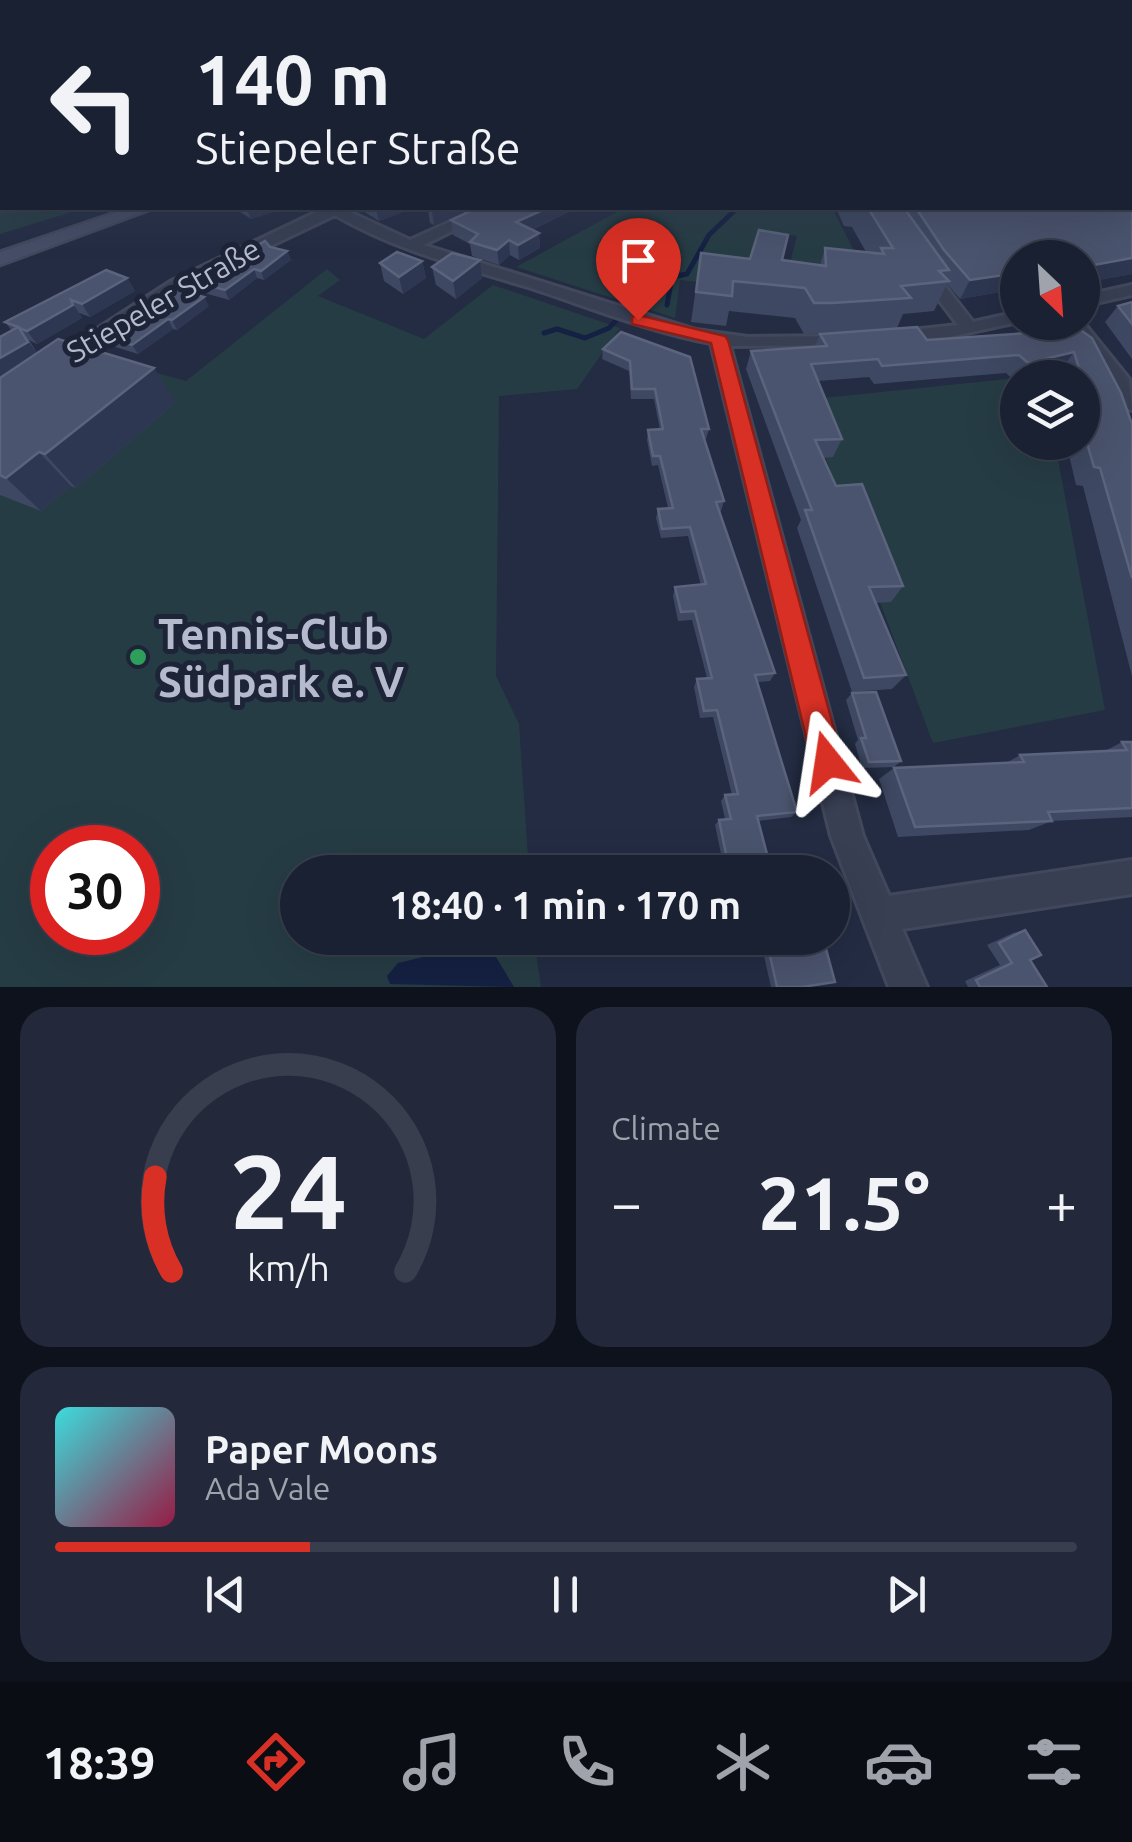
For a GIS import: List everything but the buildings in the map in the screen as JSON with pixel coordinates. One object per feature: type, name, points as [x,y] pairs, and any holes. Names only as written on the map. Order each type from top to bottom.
[{"type":"main road","points":[[0,248],[110,210]]},
{"type":"main road","points":[[0,258],[139,210]]},
{"type":"street","name":"Stiepeler Straße","points":[[40,372],[176,285],[330,210]]},
{"type":"street","name":"Stiepeler Straße","points":[[337,210],[370,230],[620,316],[719,340],[860,339]]},
{"type":"street","points":[[414,244],[488,210]]},
{"type":"street","points":[[916,259],[969,328]]},
{"type":"street","points":[[1100,297],[1132,290]]},
{"type":"street","points":[[880,338],[969,328],[1000,320]]},
{"type":"street","points":[[719,340],[847,836],[908,987]]},
{"type":"street","points":[[1088,340],[1119,379],[1132,403]]},
{"type":"street","points":[[880,915],[1132,877]]},
{"type":"shaded area","points":[[7,210],[78,210],[0,234],[0,212]]},
{"type":"shaded area","points":[[620,210],[833,210],[875,291],[788,270],[797,236],[761,230],[749,261],[761,289],[680,280],[675,318],[516,267]]},
{"type":"shaded area","points":[[327,269],[340,280],[318,296],[424,339],[493,285],[620,328],[577,389],[499,396],[496,676],[519,724],[528,855],[280,855],[280,955],[536,955],[541,987],[0,987],[0,417],[85,353],[186,381]]},
{"type":"shaded area","points":[[1000,380],[1000,460],[1058,460],[1105,710],[933,743],[804,400]]},
{"type":"water","points":[[432,955],[495,955],[514,987],[390,984],[387,976],[398,963]]},
{"type":"waterway","points":[[731,214],[734,210]]},
{"type":"waterway","points":[[667,305],[672,277],[687,274],[709,235],[731,214]]},
{"type":"waterway","points":[[544,333],[557,329],[585,338],[609,328],[620,316]]},
{"type":"place","name":"Tennis-Club Südpark e. V","points":[[138,657]]},
{"type":"route","points":[[638,320],[719,340],[828,762]]}]
